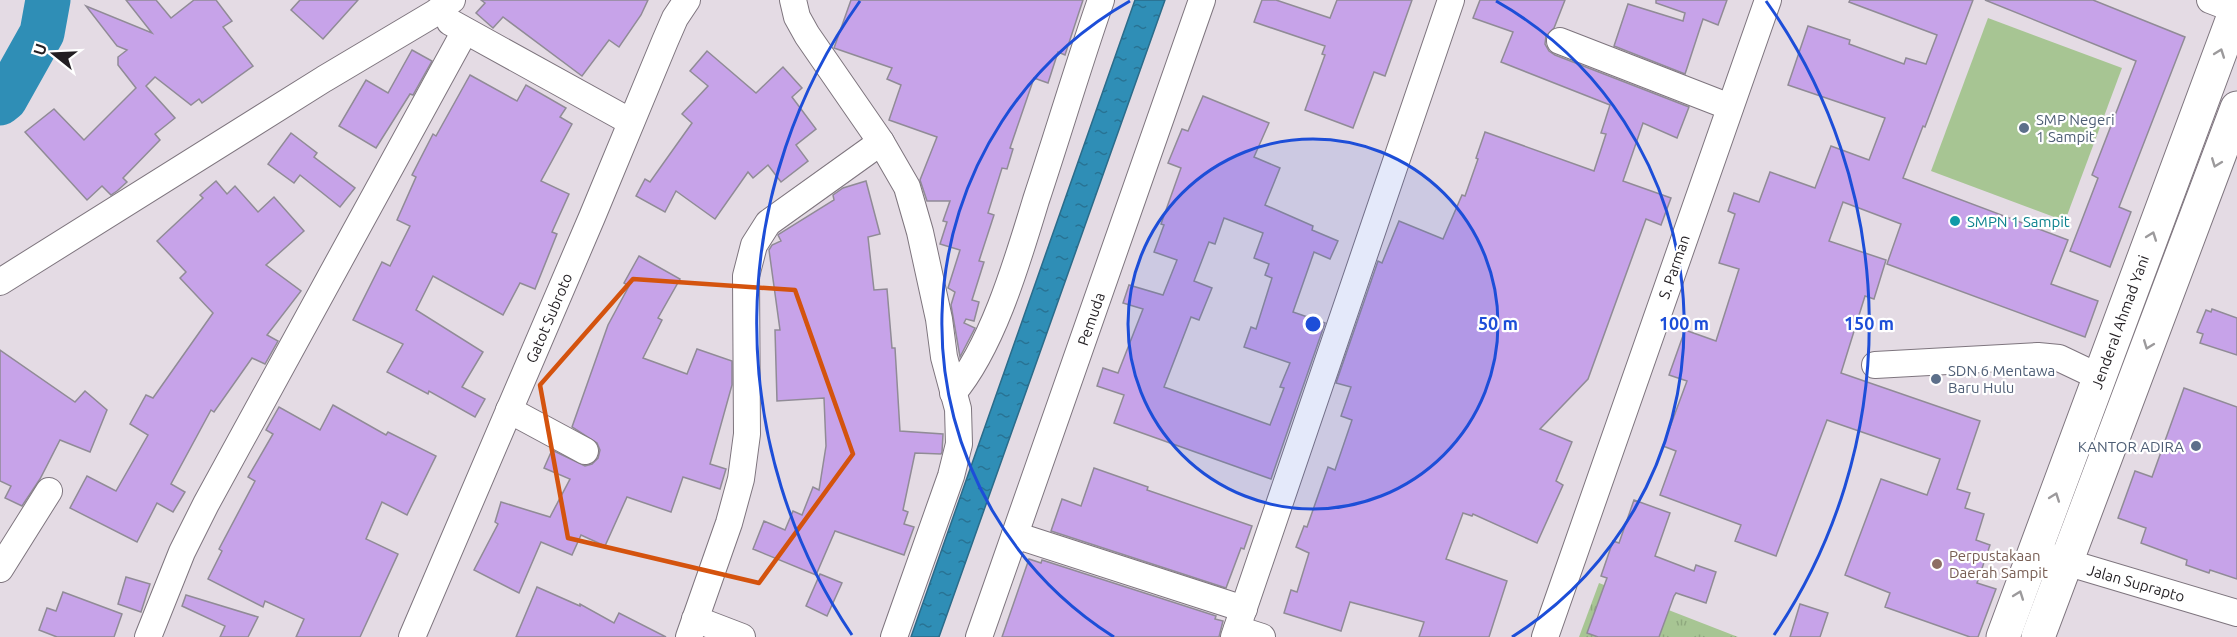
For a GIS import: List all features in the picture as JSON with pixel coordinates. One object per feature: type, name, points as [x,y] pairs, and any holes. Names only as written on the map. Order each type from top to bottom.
[{"type":"highway","name":"Jenderal Ahmad Yani","points":[[2003,637],[2099,377],[2228,6]]},
{"type":"highway","points":[[2038,637],[2237,108]]},
{"type":"street","name":"Gatot Subroto","points":[[412,637],[675,18],[687,0]]},
{"type":"street","points":[[793,0],[797,17],[807,34],[881,142],[907,187],[913,204],[958,409],[958,444],[951,476],[894,637]]},
{"type":"street","points":[[953,393],[975,363],[1003,298],[1023,243],[1101,0]]},
{"type":"street","name":"Pemuda","points":[[979,637],[1202,0]]},
{"type":"street","points":[[1239,625],[1451,0]]},
{"type":"street","name":"S. Parman","points":[[1545,637],[1768,0]]},
{"type":"street","points":[[0,282],[443,7],[465,31],[631,122]]},
{"type":"street","points":[[148,637],[182,552],[206,504],[465,31]]},
{"type":"street","points":[[1560,41],[1730,107]]},
{"type":"street","points":[[742,637],[692,628],[729,523],[741,479],[747,434],[746,276],[754,245],[768,223],[881,142]]},
{"type":"street","points":[[1875,365],[2038,356],[2059,358],[2099,377]]},
{"type":"street","points":[[509,410],[585,451]]},
{"type":"street","points":[[0,569],[49,491]]},
{"type":"street","points":[[1015,535],[1239,625],[1262,637]]},
{"type":"street","name":"Jalan Suprapto","points":[[2035,552],[2237,613]]},
{"type":"highlighted area","points":[[633,279],[795,290],[853,454],[759,583],[568,538],[540,385]]},
{"type":"green space","points":[[1988,18],[2122,68],[2065,221],[1931,171]]},
{"type":"green space","points":[[1599,583],[1738,637],[1579,637]]},
{"type":"water","points":[[1135,0],[1165,0],[939,637],[911,637]]},
{"type":"building","points":[[126,0],[156,0],[171,18],[194,0],[216,0],[232,21],[223,27],[253,66],[202,103],[199,99],[191,105],[155,77],[146,86],[175,118],[155,134],[160,140],[123,178],[127,182],[111,195],[102,186],[87,200],[25,132],[54,109],[84,140],[136,88],[118,65],[118,57],[127,50],[117,46],[86,6],[152,33]]},
{"type":"building","points":[[300,0],[358,0],[323,39],[291,10]]},
{"type":"building","points":[[481,0],[648,0],[641,15],[619,47],[609,40],[582,76],[503,17],[493,28],[476,13],[485,3]]},
{"type":"building","points":[[851,0],[1083,0],[1065,55],[1058,52],[1048,83],[1034,78],[1010,148],[1013,149],[1007,169],[1002,168],[988,213],[994,215],[979,261],[984,262],[972,300],[979,302],[974,321],[966,319],[964,323],[975,328],[960,357],[951,305],[955,292],[948,288],[960,250],[940,244],[947,222],[943,221],[950,201],[927,201],[920,180],[937,137],[889,120],[901,85],[887,79],[892,68],[834,48]]},
{"type":"building","points":[[1262,0],[1276,0],[1330,18],[1337,0],[1412,0],[1385,76],[1374,72],[1353,128],[1305,110],[1325,55],[1322,54],[1325,46],[1254,22]]},
{"type":"building","points":[[1480,0],[1565,0],[1554,28],[1546,36],[1545,44],[1549,51],[1689,107],[1677,138],[1643,123],[1623,181],[1671,198],[1661,225],[1646,219],[1588,379],[1540,429],[1572,442],[1556,481],[1563,485],[1537,543],[1473,514],[1472,516],[1463,513],[1446,559],[1507,581],[1489,637],[1419,637],[1424,622],[1350,602],[1341,631],[1284,613],[1291,590],[1297,592],[1309,553],[1296,547],[1304,526],[1307,527],[1328,467],[1335,470],[1352,420],[1341,416],[1351,387],[1336,383],[1378,261],[1382,263],[1399,221],[1443,239],[1462,195],[1465,196],[1485,132],[1594,171],[1606,134],[1601,133],[1610,105],[1501,62],[1513,32],[1473,18]]},
{"type":"building","points":[[1656,0],[1727,0],[1718,25],[1703,19],[1685,74],[1614,46],[1628,4],[1683,21],[1685,13],[1656,3]]},
{"type":"building","points":[[1850,0],[1973,0],[1925,127],[1923,126],[1903,178],[2068,240],[2051,284],[2098,301],[2085,337],[1887,264],[1901,224],[1843,202],[1829,241],[1886,260],[1874,299],[1865,296],[1841,373],[1980,421],[1957,489],[1970,493],[1965,508],[1984,514],[1976,540],[1990,545],[1977,583],[1996,589],[1978,637],[1970,637],[1885,607],[1890,593],[1845,575],[1881,479],[1927,495],[1940,459],[1827,420],[1776,556],[1735,541],[1741,525],[1660,495],[1676,451],[1663,446],[1687,381],[1669,375],[1685,330],[1716,341],[1739,269],[1719,263],[1735,214],[1728,211],[1734,193],[1759,202],[1770,172],[1815,188],[1831,146],[1869,160],[1885,118],[1788,85],[1808,26],[1850,40],[1849,44],[1904,64],[1906,58],[1926,64],[1937,35],[1849,2]]},
{"type":"building","points":[[1985,0],[2093,0],[2185,37],[2119,207],[2131,212],[2110,267],[2070,251],[2098,178],[2092,175],[2136,61]]},
{"type":"building","points":[[412,50],[432,61],[413,95],[410,94],[376,148],[339,126],[366,80],[388,93]]},
{"type":"building","points":[[707,51],[756,93],[783,67],[802,88],[792,97],[816,129],[796,145],[808,161],[781,182],[768,165],[753,178],[748,172],[715,219],[676,191],[665,212],[636,196],[645,179],[650,182],[692,123],[682,114],[708,86],[690,71]]},
{"type":"building","points":[[470,75],[517,101],[526,85],[566,108],[560,117],[572,124],[541,181],[569,194],[552,232],[557,234],[535,289],[520,283],[503,315],[433,276],[416,310],[483,352],[462,387],[485,399],[475,417],[429,391],[428,394],[387,372],[403,344],[353,320],[382,262],[390,266],[410,226],[397,220],[416,177],[412,175],[433,134],[436,136]]},
{"type":"building","points":[[1203,96],[1269,123],[1254,157],[1280,168],[1265,205],[1313,226],[1312,230],[1338,241],[1330,259],[1314,252],[1293,312],[1325,323],[1271,479],[1114,423],[1124,395],[1097,386],[1103,368],[1118,373],[1143,309],[1123,303],[1129,285],[1163,295],[1177,260],[1154,252],[1164,225],[1161,224],[1181,168],[1168,163],[1182,129],[1188,131]],"holes":[[[1224,218],[1263,233],[1254,258],[1269,264],[1265,275],[1272,278],[1256,329],[1251,327],[1244,347],[1290,363],[1280,387],[1284,388],[1270,425],[1164,387],[1191,317],[1199,320],[1212,288],[1194,281],[1209,242],[1215,244]]]},
{"type":"building","points":[[291,133],[317,153],[314,157],[355,188],[340,207],[300,175],[294,183],[268,164]]},
{"type":"building","points":[[216,181],[227,194],[235,186],[258,212],[274,197],[304,231],[266,265],[301,291],[267,335],[278,341],[265,364],[252,358],[214,412],[211,410],[171,484],[185,492],[173,512],[157,503],[137,542],[70,508],[87,476],[116,491],[148,435],[130,424],[146,395],[153,398],[213,313],[180,278],[186,272],[157,241],[203,198],[200,195]]},
{"type":"building","points":[[866,181],[880,234],[868,237],[874,290],[887,289],[892,348],[895,348],[900,431],[943,434],[942,452],[941,454],[915,453],[903,510],[908,512],[904,524],[914,527],[904,555],[835,531],[816,575],[753,549],[764,521],[785,530],[793,511],[802,515],[813,487],[819,490],[826,446],[824,398],[777,401],[775,330],[780,330],[769,250],[772,245],[781,241],[779,234],[834,200],[833,195],[843,188]]},
{"type":"building","points":[[639,256],[680,279],[658,318],[662,320],[643,358],[687,374],[697,349],[732,361],[732,385],[710,464],[726,469],[720,489],[683,477],[671,512],[627,497],[605,546],[581,535],[572,555],[541,542],[519,593],[474,570],[498,524],[495,522],[501,502],[550,517],[570,479],[544,468],[552,450],[585,466],[592,464],[598,458],[600,450],[597,443],[572,427],[608,325],[629,286],[624,283]]},
{"type":"building","points":[[2212,309],[2237,318],[2237,355],[2200,343],[2203,334],[2197,332],[2206,310],[2211,312]]},
{"type":"building","points":[[0,350],[75,402],[85,391],[107,410],[90,452],[60,440],[40,479],[22,506],[5,498],[11,486],[0,481]]},
{"type":"building","points":[[2184,388],[2237,407],[2237,579],[2186,565],[2187,560],[2141,543],[2146,528],[2118,518],[2135,471],[2152,477]]},
{"type":"building","points":[[333,405],[386,435],[388,432],[436,456],[407,515],[382,502],[366,539],[398,554],[360,637],[296,637],[304,619],[265,601],[263,607],[208,579],[222,551],[219,549],[255,481],[248,477],[273,434],[266,430],[279,407],[320,430]]},
{"type":"building","points":[[1094,468],[1148,487],[1147,490],[1252,526],[1226,588],[1051,531],[1062,499],[1081,506]]},
{"type":"building","points":[[1634,500],[1670,513],[1655,556],[1694,571],[1696,565],[1716,572],[1706,603],[1676,593],[1659,637],[1598,637],[1587,633],[1607,578],[1601,576],[1613,541],[1619,543]]},
{"type":"building","points":[[1029,559],[1041,563],[1042,560],[1216,616],[1215,619],[1223,621],[1219,637],[1002,637]]},
{"type":"building","points":[[820,574],[842,583],[827,616],[806,606]]},
{"type":"building","points":[[126,577],[150,584],[141,612],[118,604]]},
{"type":"building","points":[[537,587],[580,606],[580,604],[614,623],[619,613],[666,637],[516,637]]},
{"type":"building","points":[[63,592],[122,614],[114,637],[57,637],[39,630],[47,608],[56,611]]},
{"type":"building","points":[[186,595],[258,617],[248,637],[220,637],[225,626],[182,606]]},
{"type":"building","points":[[1800,604],[1828,613],[1820,637],[1790,637]]},
{"type":"waterway","points":[[0,103],[5,99],[42,33],[48,0]]},
{"type":"place","name":"SMP Negeri 1 Sampit","points":[[2024,128]]},
{"type":"place","name":"SMPN 1 Sampit","points":[[1955,221]]},
{"type":"place","name":"SDN 6 Mentawa Baru Hulu","points":[[1936,379]]},
{"type":"place","name":"KANTOR ADIRA","points":[[2196,446]]},
{"type":"place","name":"Perpustakaan Daerah Sampit","points":[[1937,564]]}]
